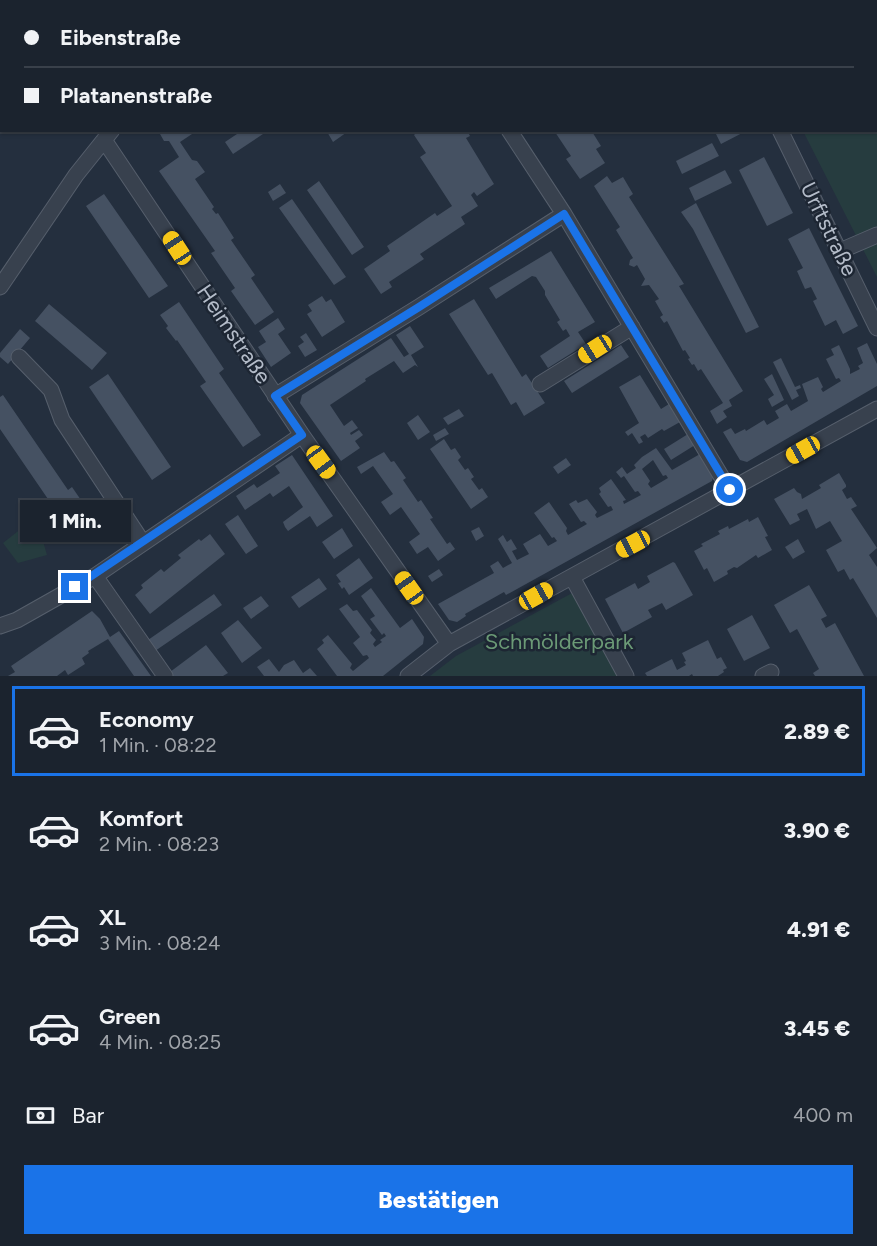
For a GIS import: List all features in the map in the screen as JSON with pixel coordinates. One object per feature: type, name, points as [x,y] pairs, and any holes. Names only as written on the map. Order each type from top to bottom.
[{"type":"street","points":[[510,132],[564,214],[730,490]]},
{"type":"street","name":"Urftstraße","points":[[781,132],[877,328]]},
{"type":"street","points":[[0,287],[76,175],[108,135]]},
{"type":"street","name":"Heimstraße","points":[[108,135],[275,396],[449,644]]},
{"type":"street","points":[[275,396],[564,214]]},
{"type":"street","points":[[840,251],[877,235]]},
{"type":"street","points":[[540,384],[632,327]]},
{"type":"street","points":[[19,357],[51,390],[62,420],[143,543]]},
{"type":"street","points":[[408,676],[449,644],[877,409]]},
{"type":"street","points":[[0,626],[17,620],[94,576],[302,435]]},
{"type":"street","points":[[94,576],[165,676]]},
{"type":"street","points":[[572,576],[626,676]]},
{"type":"green space","points":[[804,132],[877,132],[877,277]]},
{"type":"green space","points":[[36,517],[47,555],[18,563],[3,543]]},
{"type":"green space","name":"Schmölderpark","points":[[574,592],[621,676],[430,676],[456,656]]},
{"type":"building","points":[[160,132],[195,132],[180,142],[192,160],[197,161],[205,172],[195,179],[214,207],[212,209],[216,214],[218,213],[234,238],[231,240],[255,275],[251,278],[274,312],[255,325],[231,291],[235,288],[211,253],[215,251],[159,171],[179,157],[169,141],[164,141]]},
{"type":"building","points":[[240,132],[266,132],[233,154],[225,142]]},
{"type":"building","points":[[327,132],[347,132],[333,142]]},
{"type":"building","points":[[468,132],[470,136],[466,138],[494,184],[477,196],[474,192],[471,195],[478,206],[461,217],[465,224],[420,254],[424,259],[389,282],[392,287],[381,294],[364,269],[390,251],[387,246],[435,213],[437,216],[452,206],[420,157],[426,153],[414,135],[416,133]]},
{"type":"building","points":[[555,132],[592,132],[601,146],[596,149],[605,163],[580,179],[566,159],[571,156]]},
{"type":"building","points":[[715,132],[744,132],[721,144]]},
{"type":"building","points":[[712,143],[719,156],[682,174],[676,161]]},
{"type":"building","points":[[764,157],[793,213],[767,226],[739,170]]},
{"type":"building","points":[[725,170],[732,183],[695,201],[689,188]]},
{"type":"building","points":[[607,176],[612,183],[623,177],[633,194],[629,197],[684,284],[679,286],[743,391],[729,400],[732,406],[723,411],[727,417],[717,424],[710,411],[723,403],[701,369],[698,371],[694,364],[692,365],[667,321],[664,323],[660,317],[663,315],[655,301],[659,299],[649,285],[641,286],[645,279],[637,265],[634,267],[629,265],[633,258],[616,230],[620,227],[594,186]]},
{"type":"building","points":[[319,181],[364,247],[352,255],[307,190]]},
{"type":"building","points":[[280,184],[286,193],[273,201],[268,192]]},
{"type":"building","points":[[104,194],[168,286],[149,298],[86,206]]},
{"type":"building","points":[[292,199],[346,277],[334,285],[279,208]]},
{"type":"building","points":[[696,203],[759,327],[746,333],[693,229],[681,212]]},
{"type":"building","points":[[809,228],[858,326],[843,334],[836,320],[825,326],[813,301],[817,299],[811,287],[805,289],[797,271],[803,268],[788,239]]},
{"type":"building","points":[[551,251],[595,322],[578,332],[586,344],[548,368],[540,356],[570,336],[566,329],[563,331],[557,322],[560,320],[536,277],[532,276],[496,299],[489,288]]},
{"type":"building","points":[[322,296],[326,302],[331,299],[345,322],[322,337],[307,314],[312,311],[308,305]]},
{"type":"building","points":[[474,299],[522,377],[526,374],[545,403],[524,416],[516,402],[511,405],[492,373],[488,375],[449,314]]},
{"type":"building","points":[[179,302],[224,369],[219,373],[261,435],[243,447],[200,386],[206,382],[166,328],[168,326],[160,315]]},
{"type":"building","points":[[49,304],[107,353],[92,370],[35,321]]},
{"type":"building","points":[[278,318],[285,329],[278,334],[291,353],[271,367],[258,347],[266,342],[259,331]]},
{"type":"building","points":[[410,326],[424,347],[411,355],[418,367],[415,365],[403,373],[394,361],[330,405],[344,426],[352,420],[358,428],[350,433],[351,435],[359,430],[363,435],[355,441],[360,448],[341,461],[300,403],[302,395],[391,338],[404,357],[409,354],[396,335]]},
{"type":"building","points":[[20,329],[30,338],[8,364],[0,357],[0,353]]},
{"type":"building","points":[[306,333],[317,350],[305,357],[298,346],[304,342],[300,337]]},
{"type":"building","points":[[867,343],[877,364],[877,386],[747,462],[740,460],[723,432],[731,428],[735,434],[745,429],[746,431],[764,420],[767,425],[779,418],[775,411],[787,404],[791,411],[808,401],[802,384],[818,377],[823,392],[841,381],[839,378],[836,379],[826,359],[834,355],[831,349],[839,345],[850,374],[860,369],[858,366],[863,363],[857,348]]},
{"type":"building","points":[[621,345],[629,357],[572,393],[564,381]]},
{"type":"building","points":[[781,358],[795,387],[800,385],[801,388],[796,390],[799,396],[792,400],[773,362]]},
{"type":"building","points":[[108,374],[171,467],[152,480],[89,387]]},
{"type":"building","points":[[772,374],[784,400],[772,407],[768,399],[774,395],[764,379]]},
{"type":"building","points":[[640,375],[661,409],[669,404],[680,422],[648,438],[645,434],[640,437],[643,442],[639,444],[632,433],[628,436],[625,432],[639,423],[619,387]]},
{"type":"building","points":[[3,395],[68,490],[72,487],[94,519],[76,532],[54,500],[50,502],[0,429],[0,397]]},
{"type":"building","points":[[459,409],[464,416],[448,425],[443,418]]},
{"type":"building","points":[[418,415],[430,432],[418,440],[407,423]]},
{"type":"building","points":[[445,428],[449,434],[436,441],[433,435]]},
{"type":"building","points":[[688,434],[695,445],[671,460],[664,449]]},
{"type":"building","points":[[444,439],[451,450],[455,448],[461,457],[458,460],[465,470],[468,468],[474,477],[471,479],[479,490],[482,488],[488,497],[471,509],[430,449]]},
{"type":"building","points":[[656,448],[672,470],[700,454],[713,477],[712,481],[506,595],[504,592],[465,614],[466,616],[457,622],[449,620],[438,604],[494,573],[490,566],[498,561],[503,568],[512,563],[498,539],[503,535],[507,542],[511,539],[517,549],[512,551],[517,560],[529,554],[523,544],[540,534],[548,546],[557,541],[554,537],[552,538],[534,513],[549,502],[567,528],[568,535],[587,524],[584,521],[581,522],[569,504],[576,500],[578,503],[587,499],[597,512],[595,515],[597,518],[613,510],[599,494],[601,492],[599,488],[611,479],[626,500],[623,501],[624,504],[641,495],[638,491],[635,492],[624,476],[621,478],[616,472],[622,467],[627,474],[636,468],[634,465]],"holes":[[[653,460],[663,476],[666,475],[668,478],[651,488],[648,484],[650,481],[642,469]]]},
{"type":"building","points":[[384,452],[391,462],[394,461],[406,478],[403,480],[418,502],[421,500],[433,518],[430,519],[447,544],[450,542],[455,549],[438,561],[428,547],[417,554],[409,542],[420,534],[401,507],[390,515],[381,502],[393,494],[373,466],[361,474],[357,467]]},
{"type":"building","points":[[292,455],[333,516],[317,527],[310,516],[288,531],[285,527],[283,522],[303,507],[289,486],[273,497],[270,493],[245,510],[236,496],[254,484],[257,488],[280,473],[275,466]]},
{"type":"building","points":[[566,458],[571,465],[558,474],[553,467]]},
{"type":"building","points":[[839,473],[846,485],[842,490],[847,499],[851,497],[857,506],[851,509],[877,548],[869,555],[877,567],[877,618],[853,578],[850,580],[844,569],[838,572],[826,550],[842,541],[830,521],[816,529],[807,509],[797,514],[800,520],[790,525],[774,499],[794,488],[801,494],[802,499],[821,488],[819,485]]},
{"type":"building","points":[[238,515],[258,546],[246,554],[225,524]]},
{"type":"building","points":[[758,517],[772,550],[758,558],[756,555],[737,568],[734,567],[727,571],[728,574],[714,582],[707,568],[704,570],[694,551],[703,546],[701,544],[720,534],[718,531]]},
{"type":"building","points":[[479,527],[484,536],[476,541],[471,531]]},
{"type":"building","points":[[342,528],[353,546],[334,559],[322,542]]},
{"type":"building","points":[[210,534],[225,554],[150,614],[135,595],[143,588],[141,585],[161,569],[164,572],[181,558],[178,555],[199,539],[201,541]]},
{"type":"building","points":[[798,539],[805,552],[793,559],[785,547]]},
{"type":"building","points":[[359,558],[373,578],[349,595],[338,583],[341,582],[336,575]]},
{"type":"building","points":[[673,562],[693,595],[666,610],[662,603],[648,610],[652,617],[623,633],[605,599],[635,583],[638,589],[650,582],[647,576]]},
{"type":"building","points":[[439,569],[443,575],[432,582],[428,576]]},
{"type":"building","points":[[319,578],[327,589],[299,608],[291,597]]},
{"type":"building","points":[[809,585],[827,616],[821,619],[826,628],[835,623],[864,676],[815,676],[813,673],[819,669],[797,629],[790,633],[774,605]]},
{"type":"building","points":[[371,588],[400,628],[412,619],[424,637],[423,644],[383,676],[337,676],[317,649],[328,635],[352,664],[350,668],[353,671],[369,658],[367,655],[363,656],[353,643],[360,637],[339,609],[347,604],[353,611],[357,610],[372,630],[370,633],[376,640],[373,644],[375,647],[386,636],[384,633],[382,635],[370,619],[375,616],[361,596]]},
{"type":"building","points":[[214,594],[222,605],[155,651],[148,640]]},
{"type":"building","points":[[261,596],[269,606],[251,619],[243,608]]},
{"type":"building","points":[[92,611],[100,619],[110,637],[119,631],[151,676],[134,676],[108,639],[88,651],[89,653],[82,658],[85,664],[68,675],[65,670],[57,676],[8,676],[15,672],[11,666]]},
{"type":"building","points":[[752,615],[770,648],[744,661],[727,629]]},
{"type":"building","points":[[238,620],[262,648],[242,663],[221,633]]},
{"type":"building","points":[[708,640],[717,659],[721,657],[727,668],[718,676],[693,676],[692,674],[689,676],[647,676],[645,673],[672,659],[677,670],[686,665],[682,653]]},
{"type":"building","points":[[206,645],[228,673],[223,676],[173,676],[170,672]]},
{"type":"building","points":[[269,659],[279,672],[284,665],[294,660],[303,673],[310,668],[317,676],[264,676],[257,667]]},
{"type":"route","points":[[75,587],[302,435],[275,396],[564,214],[730,490]]}]
